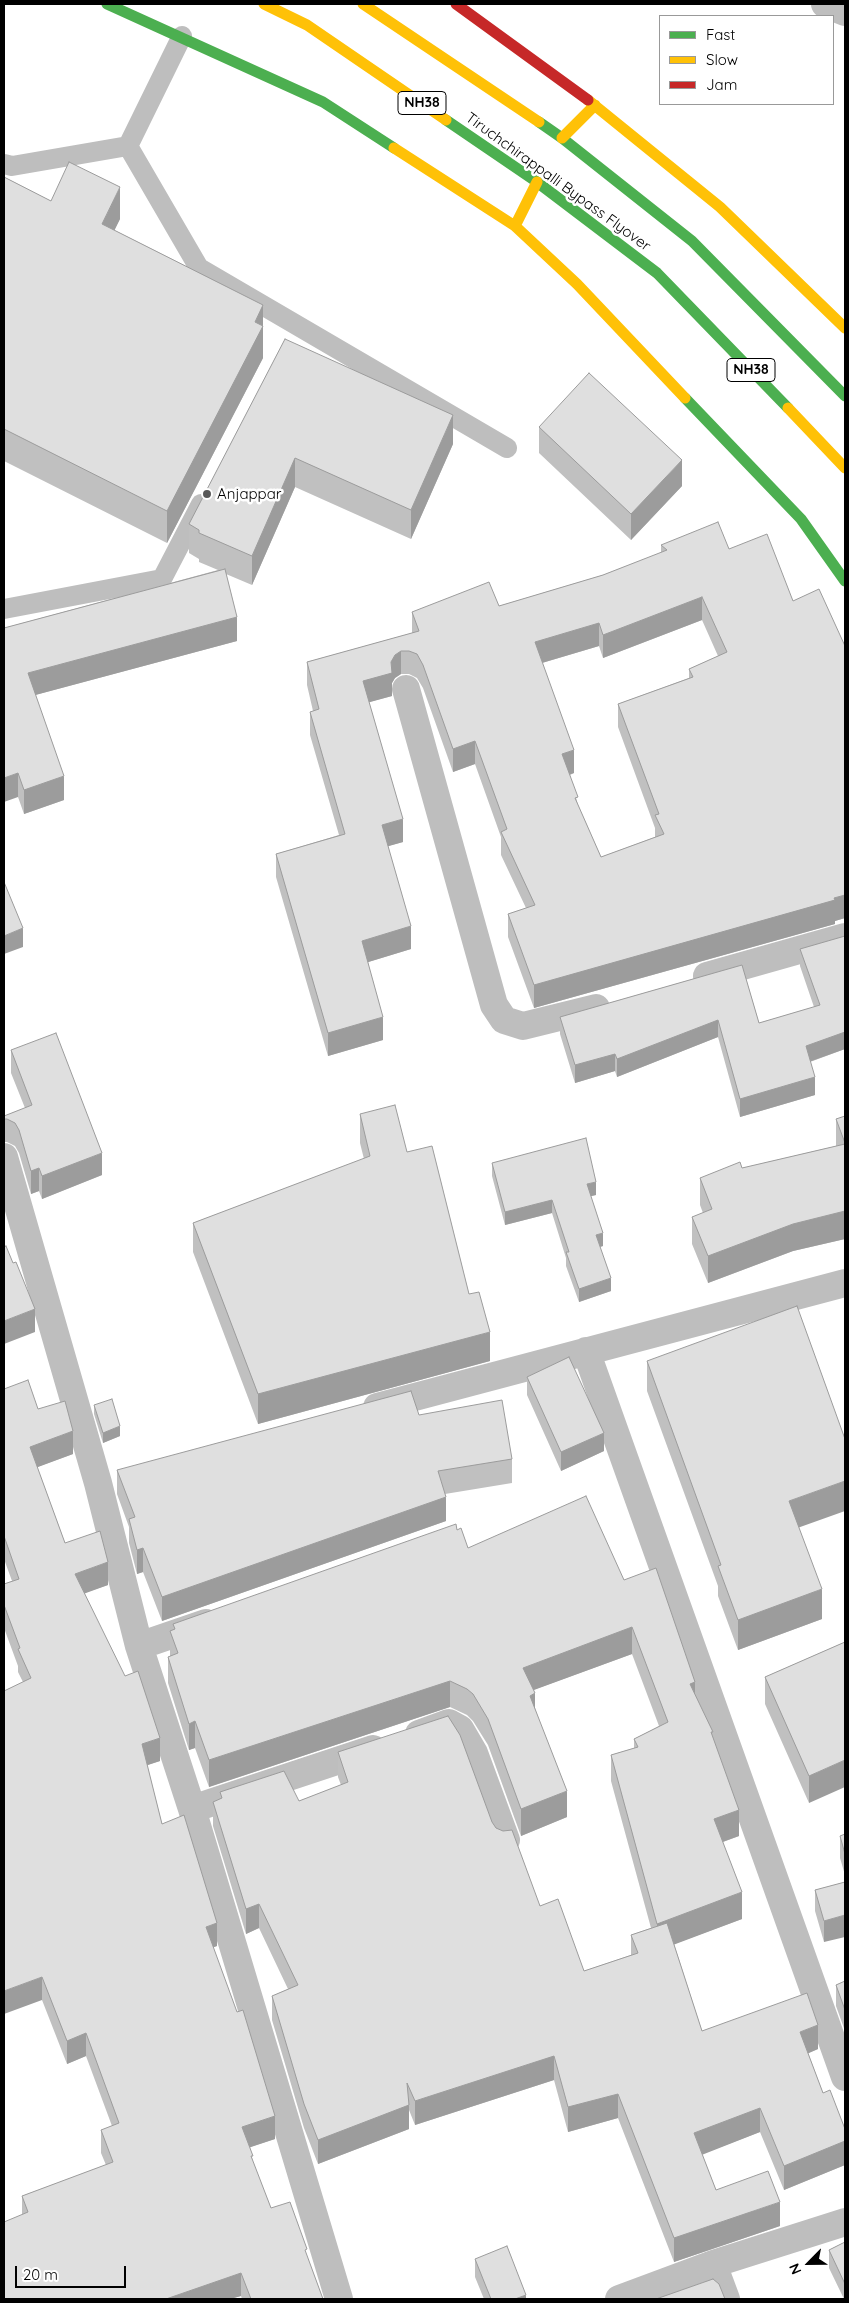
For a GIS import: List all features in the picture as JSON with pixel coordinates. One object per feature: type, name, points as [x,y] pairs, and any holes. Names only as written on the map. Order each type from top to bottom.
[{"type":"main road","points":[[107,4],[182,36],[323,102],[515,226],[583,291],[795,512],[845,581]]},
{"type":"main road","name":"Tiruchchirappalli Bypass Flyover","points":[[264,4],[307,25],[536,182],[656,273],[845,468]]},
{"type":"main road","points":[[363,4],[562,138],[692,241],[845,396]]},
{"type":"main road","points":[[456,4],[595,105],[720,207],[845,328]]},
{"type":"main road","points":[[562,138],[595,105]]},
{"type":"main road","points":[[515,226],[536,182]]},
{"type":"street","points":[[825,4],[845,12]]},
{"type":"street","points":[[406,689],[494,1005],[504,1020],[523,1026],[618,1002]]},
{"type":"street","points":[[684,983],[845,937]]},
{"type":"street","points":[[4,1157],[108,1481],[139,1646],[192,1809],[339,2299]]},
{"type":"street","points":[[356,1413],[845,1283]]},
{"type":"street","points":[[586,1351],[845,2077]]},
{"type":"street","points":[[139,1646],[231,1614]]},
{"type":"street","points":[[192,1809],[449,1723],[460,1729],[474,1753],[506,1840]]},
{"type":"street","points":[[619,2299],[713,2264],[845,2222]]},
{"type":"street","points":[[713,2264],[726,2299]]},
{"type":"lane","points":[[128,146],[182,36]]},
{"type":"lane","points":[[4,164],[12,166],[128,146]]},
{"type":"lane","points":[[128,146],[199,268],[290,334],[507,448]]},
{"type":"lane","points":[[4,609],[162,579],[208,491]]},
{"type":"building","points":[[69,162],[120,187],[102,224],[263,305],[255,322],[263,326],[167,511],[4,429],[4,177],[51,201]]},
{"type":"building","points":[[285,339],[453,415],[411,510],[295,458],[252,556],[199,533],[199,530],[189,524]]},
{"type":"building","points":[[589,373],[682,460],[631,514],[539,427]]},
{"type":"building","points":[[718,522],[729,549],[767,534],[793,601],[819,589],[845,646],[845,895],[834,898],[835,900],[534,985],[508,914],[535,905],[501,832],[507,829],[475,741],[453,749],[423,665],[417,654],[401,651],[395,655],[391,662],[392,673],[363,681],[403,819],[382,825],[411,926],[362,941],[383,1017],[328,1033],[276,854],[345,834],[310,712],[319,709],[307,662],[419,631],[412,612],[489,582],[499,606],[603,575],[667,550],[661,545]],"holes":[[[702,597],[727,652],[689,669],[693,677],[618,704],[659,814],[655,815],[664,834],[601,857],[575,798],[578,797],[562,754],[574,750],[535,642],[599,623],[603,635]]]},
{"type":"building","points":[[225,569],[237,617],[28,673],[64,776],[24,790],[18,773],[4,778],[4,628]]},
{"type":"building","points":[[4,882],[23,928],[4,936]]},
{"type":"building","points":[[845,936],[845,1032],[806,1046],[815,1077],[740,1099],[718,1020],[617,1059],[615,1054],[575,1065],[560,1017],[742,965],[759,1023],[820,1005],[800,949]]},
{"type":"building","points":[[56,1033],[102,1153],[42,1176],[39,1168],[31,1171],[19,1130],[15,1123],[4,1119],[4,1116],[32,1105],[11,1050]]},
{"type":"building","points":[[395,1105],[407,1152],[432,1146],[469,1294],[479,1292],[490,1332],[258,1394],[193,1223],[370,1156],[360,1114]]},
{"type":"building","points":[[845,1116],[845,1143],[836,1119]]},
{"type":"building","points":[[586,1138],[596,1182],[587,1184],[603,1233],[596,1235],[611,1278],[579,1289],[566,1252],[569,1252],[552,1200],[505,1212],[492,1163]]},
{"type":"building","points":[[845,1144],[845,1211],[793,1224],[708,1256],[692,1217],[712,1209],[700,1178],[740,1162],[742,1168]]},
{"type":"building","points":[[6,1246],[13,1263],[16,1262],[35,1309],[4,1321],[4,1247]]},
{"type":"building","points":[[797,1306],[845,1439],[845,1481],[789,1501],[822,1589],[738,1620],[718,1566],[721,1565],[647,1361]]},
{"type":"building","points":[[569,1357],[604,1433],[561,1452],[527,1377]]},
{"type":"building","points":[[28,1380],[38,1409],[65,1401],[73,1431],[30,1447],[65,1543],[100,1531],[108,1562],[75,1574],[125,1676],[138,1671],[160,1738],[142,1744],[162,1824],[184,1815],[217,1923],[206,1927],[237,2012],[243,2010],[275,2116],[242,2127],[271,2208],[290,2202],[323,2299],[251,2299],[241,2273],[166,2299],[4,2299],[4,2222],[28,2212],[22,2196],[113,2162],[101,2130],[119,2123],[86,2033],[67,2041],[42,1977],[4,1991],[4,1691],[31,1678],[18,1649],[20,1648],[4,1605],[4,1584],[19,1579],[4,1536],[4,1389]]},
{"type":"building","points":[[411,1391],[419,1415],[502,1400],[512,1459],[438,1471],[446,1497],[162,1597],[143,1548],[137,1550],[129,1519],[135,1517],[117,1470]]},
{"type":"building","points":[[112,1399],[120,1426],[103,1433],[94,1405]]},
{"type":"building","points":[[586,1496],[624,1580],[656,1568],[695,1682],[690,1684],[713,1732],[711,1732],[739,1810],[714,1819],[742,1892],[657,1924],[611,1755],[638,1747],[634,1739],[668,1722],[632,1627],[523,1668],[535,1693],[530,1696],[567,1791],[521,1809],[488,1719],[473,1694],[450,1681],[209,1760],[195,1721],[189,1724],[168,1657],[178,1653],[170,1631],[175,1629],[173,1624],[456,1524],[457,1530],[461,1528],[468,1548]]},
{"type":"building","points":[[845,1642],[845,1760],[809,1776],[765,1677]]},
{"type":"building","points":[[448,1716],[460,1735],[492,1822],[496,1828],[503,1831],[512,1830],[540,1906],[558,1899],[584,1971],[638,1953],[631,1935],[667,1923],[702,2031],[807,1993],[818,2025],[800,2032],[823,2093],[830,2090],[845,2129],[845,2141],[784,2166],[760,2108],[694,2133],[716,2190],[768,2171],[780,2202],[674,2238],[618,2094],[568,2107],[554,2056],[415,2101],[407,2083],[409,2105],[318,2140],[304,2104],[272,1996],[298,1985],[259,1904],[246,1909],[213,1802],[222,1798],[220,1792],[284,1771],[299,1801],[348,1782],[338,1752]]},
{"type":"building","points":[[845,1834],[845,1854],[840,1836]]},
{"type":"building","points":[[845,1882],[845,1915],[824,1921],[815,1890]]},
{"type":"building","points":[[845,1981],[845,2010],[836,1985]]},
{"type":"building","points":[[845,2242],[845,2284],[829,2250]]},
{"type":"building","points":[[507,2246],[526,2295],[515,2299],[491,2299],[475,2259]]},
{"type":"building","points":[[713,2279],[719,2284],[725,2299],[656,2299]]},
{"type":"traffic: fast","points":[[107,4],[323,102],[394,148]]},
{"type":"traffic: fast","points":[[446,120],[537,182],[657,273],[788,408]]},
{"type":"traffic: fast","points":[[539,122],[692,241],[845,396]]},
{"type":"traffic: fast","points":[[685,398],[801,519],[845,581]]},
{"type":"traffic: slow","points":[[264,4],[307,25],[446,120]]},
{"type":"traffic: slow","points":[[363,4],[539,122]]},
{"type":"traffic: slow","points":[[588,100],[720,207],[845,328]]},
{"type":"traffic: slow","points":[[562,138],[595,105]]},
{"type":"traffic: slow","points":[[394,148],[515,226],[577,284],[685,398]]},
{"type":"traffic: slow","points":[[515,226],[537,182]]},
{"type":"traffic: slow","points":[[788,408],[845,468]]},
{"type":"traffic: jam","points":[[456,4],[588,100]]},
{"type":"place","name":"Anjappar","points":[[207,494]]}]
